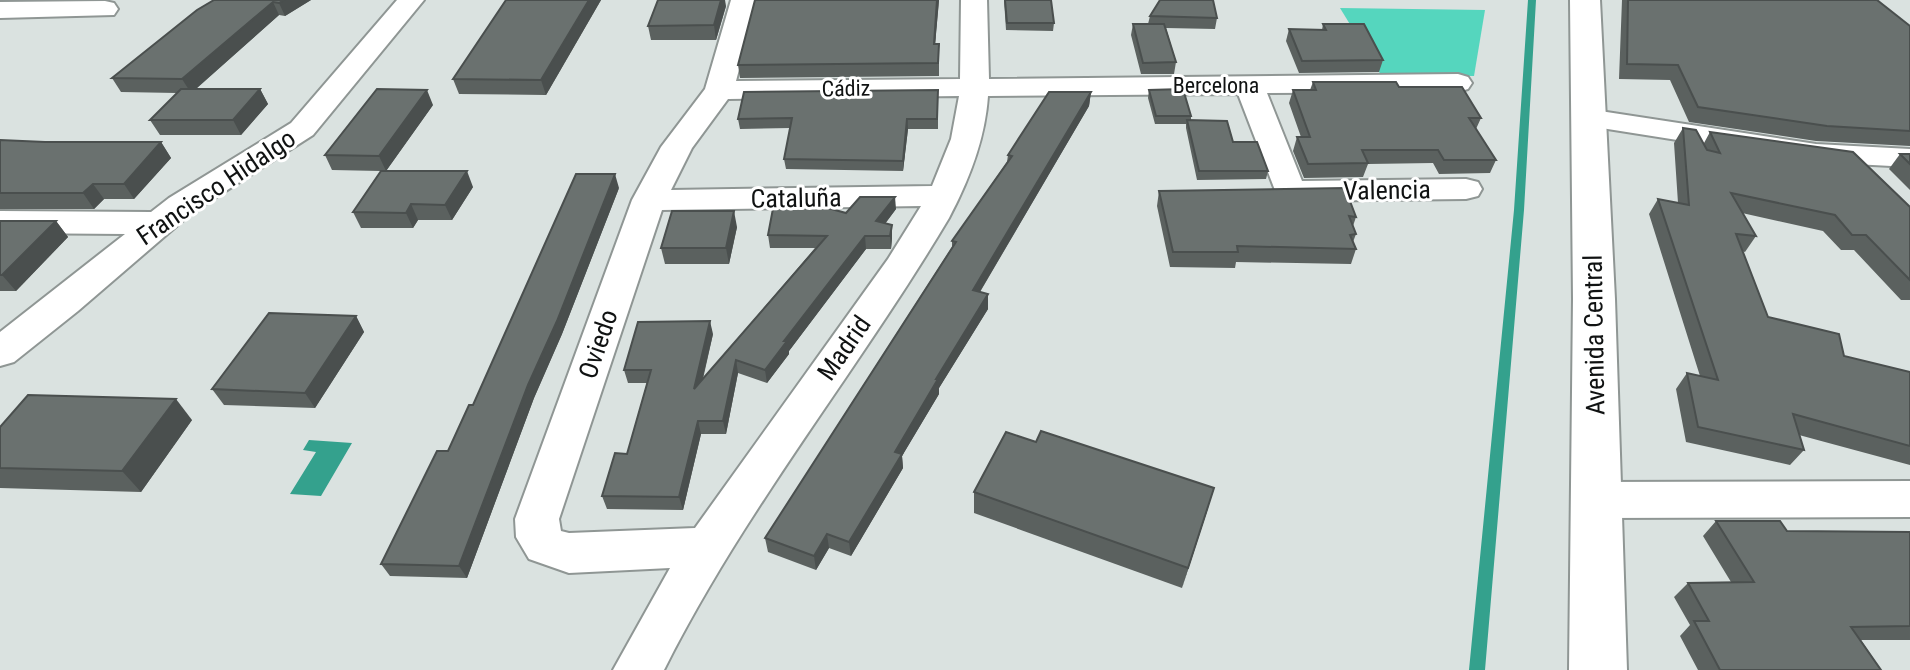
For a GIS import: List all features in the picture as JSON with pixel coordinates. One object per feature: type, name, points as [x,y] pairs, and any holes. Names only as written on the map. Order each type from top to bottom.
[{"type":"street","name":"Francisco Hidalgo","points":[[0,352],[65,302],[157,223],[205,188],[279,147],[302,129],[411,0]]},
{"type":"street","name":"Oviedo","points":[[706,547],[569,553],[545,545],[536,528],[649,200],[677,147],[719,90],[744,0]]},
{"type":"street","name":"Madrid","points":[[638,670],[706,547],[911,251],[944,196],[967,138],[974,87],[974,0]]},
{"type":"street","name":"Avenida Central","points":[[1585,0],[1594,299],[1598,670]]},
{"type":"street","points":[[0,10],[105,9]]},
{"type":"street","name":"Bercelona","points":[[974,87],[1458,83]]},
{"type":"street","name":"Valencia","points":[[1249,85],[1274,191],[1466,189]]},
{"type":"street","name":"Cádiz","points":[[719,90],[974,87]]},
{"type":"street","points":[[1587,118],[1769,147],[1853,156],[1910,158]]},
{"type":"street","points":[[1853,156],[1882,185]]},
{"type":"street","name":"Cataluña","points":[[649,200],[944,196]]},
{"type":"street","points":[[0,222],[157,223]]},
{"type":"street","points":[[1596,500],[1910,499]]},
{"type":"shaded area","points":[[1340,8],[1485,10],[1474,76],[1381,75]]},
{"type":"shaded area","points":[[309,440],[352,443],[321,496],[290,494],[316,452],[303,450]]},
{"type":"building","points":[[214,0],[284,0],[273,2],[182,79],[112,78],[197,10]]},
{"type":"building","points":[[506,0],[589,0],[541,80],[453,79]]},
{"type":"building","points":[[658,0],[721,0],[714,25],[648,26]]},
{"type":"building","points":[[755,0],[937,0],[934,44],[939,44],[938,63],[738,65]]},
{"type":"building","points":[[1005,0],[1051,0],[1054,23],[1007,23]]},
{"type":"building","points":[[1160,0],[1213,0],[1217,18],[1150,16]]},
{"type":"building","points":[[1628,0],[1877,0],[1910,26],[1910,131],[1827,126],[1698,107],[1678,65],[1627,64]]},
{"type":"building","points":[[1133,24],[1164,24],[1176,62],[1143,63]]},
{"type":"building","points":[[1323,24],[1364,24],[1383,60],[1302,61],[1289,29],[1326,30]]},
{"type":"building","points":[[1313,82],[1396,82],[1399,87],[1462,87],[1481,118],[1469,118],[1496,160],[1444,160],[1438,150],[1362,150],[1368,163],[1308,164],[1297,137],[1310,137],[1293,90],[1316,90]]},
{"type":"building","points":[[181,89],[260,89],[233,120],[150,120]]},
{"type":"building","points":[[377,89],[427,90],[379,156],[325,155]]},
{"type":"building","points":[[1183,89],[1191,116],[1156,116],[1149,90]]},
{"type":"building","points":[[938,90],[937,119],[907,119],[903,161],[784,159],[792,118],[738,119],[744,92]]},
{"type":"building","points":[[1049,92],[1091,92],[973,290],[988,294],[895,452],[902,454],[849,542],[827,534],[814,556],[765,538],[956,242],[952,241],[1012,156],[1008,155]]},
{"type":"building","points":[[1187,120],[1227,121],[1233,142],[1257,142],[1268,171],[1199,171]]},
{"type":"building","points":[[1683,128],[1696,130],[1707,150],[1720,153],[1710,132],[1853,152],[1910,207],[1910,280],[1866,235],[1852,235],[1835,215],[1731,193],[1756,236],[1736,234],[1768,317],[1839,334],[1844,356],[1910,372],[1910,446],[1793,414],[1804,450],[1698,427],[1687,373],[1718,380],[1658,199],[1689,205]]},
{"type":"building","points":[[0,140],[161,142],[124,184],[93,184],[83,193],[0,193]]},
{"type":"building","points":[[1900,154],[1910,154],[1910,164]]},
{"type":"building","points":[[381,171],[467,171],[445,205],[411,204],[406,213],[353,212]]},
{"type":"building","points":[[576,174],[615,174],[557,321],[528,385],[459,566],[381,564],[437,451],[448,451],[469,405],[473,405]]},
{"type":"building","points":[[1345,188],[1356,217],[1349,216],[1356,234],[1350,235],[1356,249],[1237,246],[1238,252],[1173,252],[1159,191]]},
{"type":"building","points":[[860,197],[895,197],[876,221],[892,225],[890,236],[865,236],[765,370],[736,360],[723,421],[698,421],[679,497],[602,496],[615,453],[627,454],[651,370],[624,370],[638,322],[710,321],[694,389],[827,236],[768,235],[775,198],[792,198],[846,213]]},
{"type":"building","points":[[672,211],[734,211],[726,248],[661,248]]},
{"type":"building","points":[[0,221],[56,221],[0,275]]},
{"type":"building","points":[[269,313],[356,316],[305,393],[212,389]]},
{"type":"building","points":[[28,395],[176,399],[122,471],[0,468],[0,427]]},
{"type":"building","points":[[1041,431],[1214,488],[1188,568],[974,492],[1006,432],[1036,442]]},
{"type":"building","points":[[1716,521],[1780,521],[1787,531],[1910,532],[1910,626],[1851,627],[1881,670],[1720,670],[1694,621],[1709,621],[1688,583],[1754,582]]},
{"type":"waterway","points":[[1477,670],[1519,210],[1532,0]]}]
